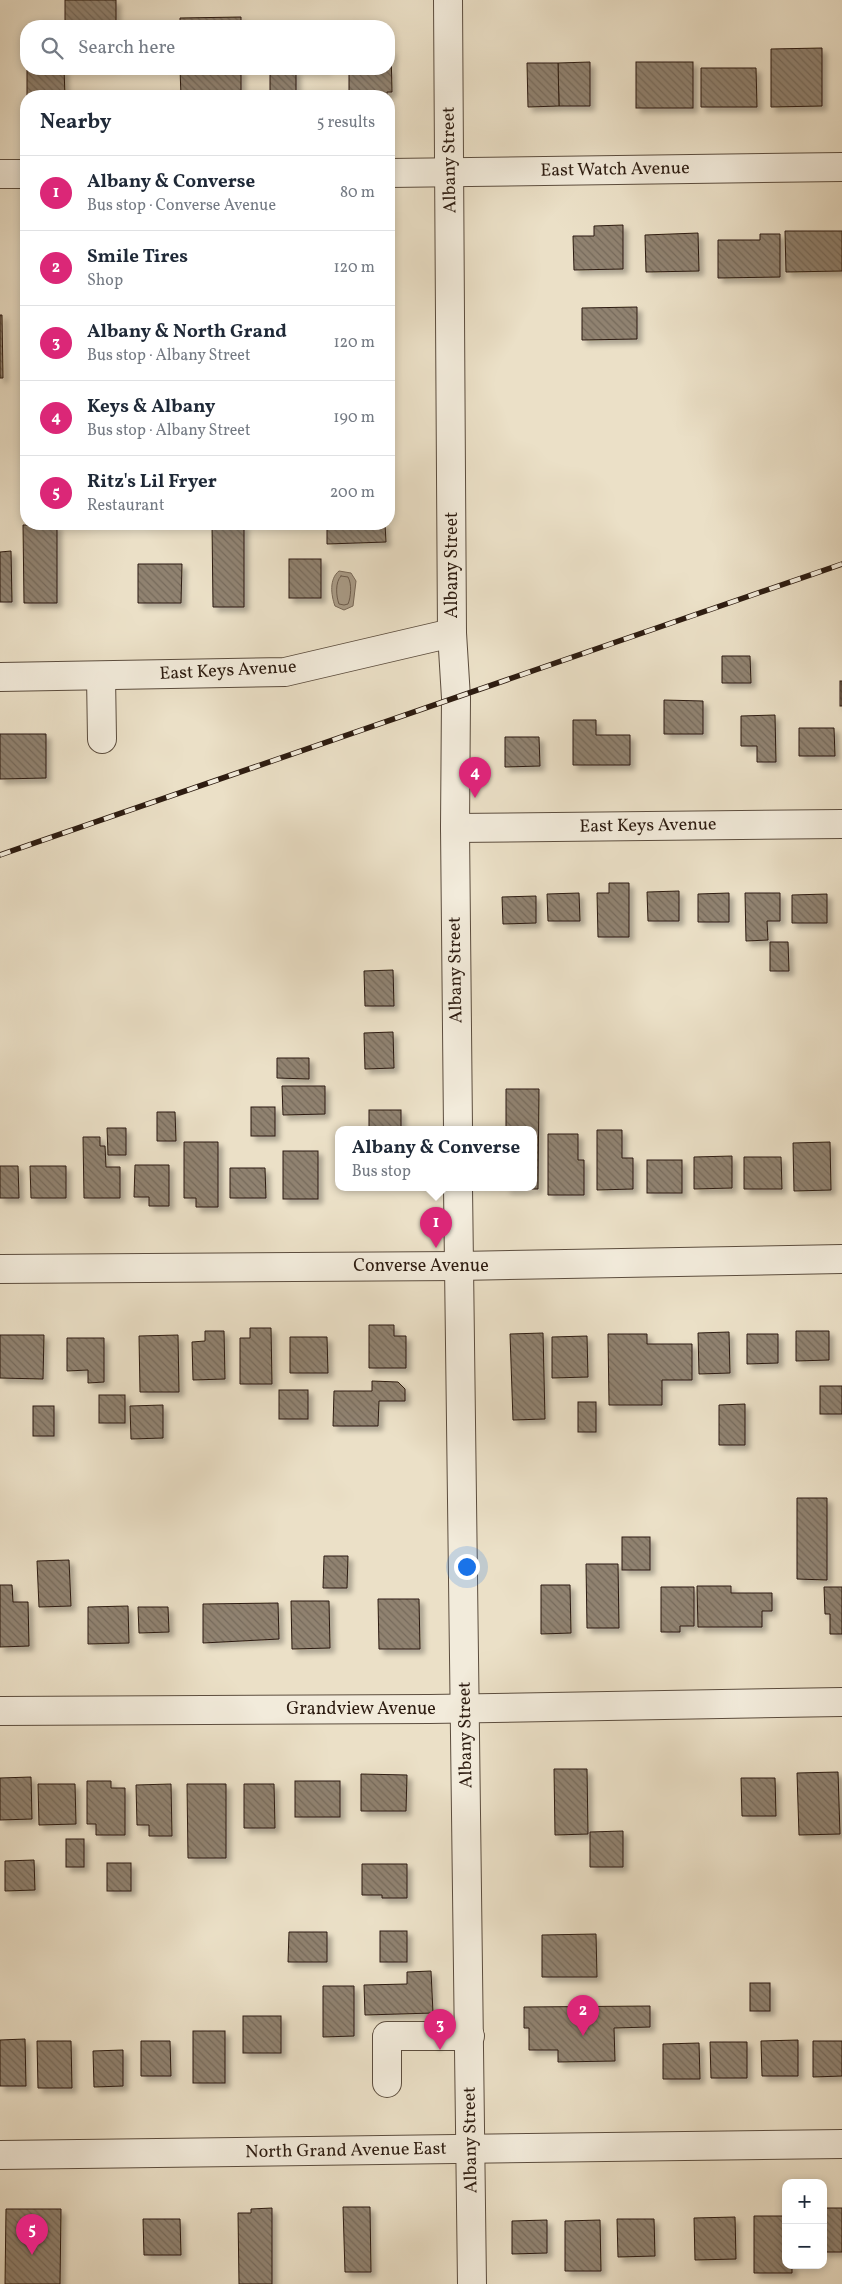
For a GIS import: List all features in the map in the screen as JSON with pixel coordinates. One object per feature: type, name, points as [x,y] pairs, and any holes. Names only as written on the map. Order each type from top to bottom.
[{"type":"street","name":"Albany Street","points":[[448,0],[452,633],[456,698],[455,828],[458,1126]]},
{"type":"street","name":"East Watch Avenue","points":[[395,173],[842,167]]},
{"type":"street","points":[[0,174],[20,174]]},
{"type":"street","name":"East Keys Avenue","points":[[0,677],[285,672],[452,633]]},
{"type":"street","points":[[101,676],[102,739]]},
{"type":"street","name":"East Keys Avenue","points":[[455,828],[842,824]]},
{"type":"street","name":"Albany Street","points":[[458,1191],[472,2284]]},
{"type":"street","name":"Converse Avenue","points":[[0,1269],[460,1266],[842,1259]]},
{"type":"street","name":"Grandview Avenue","points":[[0,1711],[466,1708],[842,1702]]},
{"type":"street","points":[[387,2083],[387,2036],[470,2036]]},
{"type":"street","name":"North Grand Avenue East","points":[[0,2155],[842,2144]]},
{"type":"water","points":[[339,571],[351,573],[356,581],[353,606],[344,610],[335,606],[332,592],[332,583]]},
{"type":"building","points":[[65,0],[116,0],[116,20],[65,20]]},
{"type":"building","points":[[241,17],[241,20],[180,20],[180,18]]},
{"type":"building","points":[[822,48],[822,106],[771,107],[771,49]]},
{"type":"building","points":[[590,62],[590,106],[559,106],[558,63]]},
{"type":"building","points":[[636,62],[693,62],[693,108],[636,108]]},
{"type":"building","points":[[527,63],[558,63],[559,106],[528,107]]},
{"type":"building","points":[[701,68],[756,68],[757,107],[701,107]]},
{"type":"building","points":[[27,75],[64,75],[65,90],[27,90]]},
{"type":"building","points":[[180,75],[241,75],[241,90],[181,90]]},
{"type":"building","points":[[270,75],[296,75],[296,90],[270,90]]},
{"type":"building","points":[[349,75],[392,75],[392,90],[349,90]]},
{"type":"building","points":[[623,225],[623,269],[574,270],[573,236],[594,236],[594,226]]},
{"type":"building","points":[[785,231],[842,231],[842,271],[786,272]]},
{"type":"building","points":[[698,233],[699,271],[646,272],[645,235]]},
{"type":"building","points":[[760,234],[780,234],[780,277],[718,278],[718,240],[760,240]]},
{"type":"building","points":[[637,307],[637,339],[582,340],[582,308]]},
{"type":"building","points":[[0,315],[2,315],[3,378],[0,378]]},
{"type":"building","points":[[23,530],[57,530],[57,603],[24,603]]},
{"type":"building","points":[[212,530],[244,530],[244,607],[213,607]]},
{"type":"building","points":[[327,530],[385,530],[386,542],[327,544]]},
{"type":"building","points":[[11,551],[12,602],[0,602],[0,552]]},
{"type":"building","points":[[289,559],[321,559],[321,598],[289,598]]},
{"type":"building","points":[[138,564],[182,564],[181,603],[138,603]]},
{"type":"building","points":[[722,656],[750,656],[751,683],[722,683]]},
{"type":"building","points":[[840,681],[842,681],[842,706],[840,706]]},
{"type":"building","points":[[664,700],[703,701],[703,734],[664,734]]},
{"type":"building","points":[[775,715],[776,762],[757,762],[757,746],[741,746],[741,716]]},
{"type":"building","points":[[573,720],[596,720],[596,735],[630,735],[630,765],[573,765]]},
{"type":"building","points":[[799,728],[834,728],[835,756],[799,756]]},
{"type":"building","points":[[0,734],[46,734],[46,778],[0,779]]},
{"type":"building","points":[[505,737],[539,737],[540,766],[505,767]]},
{"type":"building","points":[[609,883],[629,883],[629,937],[598,937],[597,893],[609,893]]},
{"type":"building","points":[[679,891],[679,921],[648,921],[647,892]]},
{"type":"building","points":[[579,893],[580,921],[548,921],[547,894]]},
{"type":"building","points":[[729,893],[729,922],[698,922],[698,894]]},
{"type":"building","points":[[745,893],[780,893],[780,921],[767,921],[768,940],[746,941]]},
{"type":"building","points":[[827,894],[827,923],[792,923],[792,895]]},
{"type":"building","points":[[536,896],[536,923],[503,924],[502,897]]},
{"type":"building","points":[[770,942],[788,942],[789,971],[770,971]]},
{"type":"building","points":[[393,970],[394,1006],[365,1006],[364,971]]},
{"type":"building","points":[[393,1032],[394,1068],[365,1069],[364,1033]]},
{"type":"building","points":[[277,1058],[309,1058],[309,1079],[277,1078]]},
{"type":"building","points":[[282,1086],[325,1086],[325,1114],[283,1115]]},
{"type":"building","points":[[506,1089],[539,1089],[538,1189],[537,1126],[506,1126]]},
{"type":"building","points":[[251,1107],[275,1107],[275,1136],[251,1136]]},
{"type":"building","points":[[369,1110],[401,1110],[401,1126],[369,1126]]},
{"type":"building","points":[[157,1112],[175,1112],[176,1141],[157,1141]]},
{"type":"building","points":[[107,1128],[126,1128],[126,1155],[108,1155]]},
{"type":"building","points":[[597,1130],[622,1130],[622,1158],[633,1158],[633,1189],[597,1190]]},
{"type":"building","points":[[548,1134],[578,1134],[578,1160],[584,1160],[584,1195],[548,1195]]},
{"type":"building","points":[[83,1137],[100,1137],[100,1146],[105,1146],[106,1167],[120,1167],[120,1198],[84,1198]]},
{"type":"building","points":[[184,1142],[218,1142],[218,1207],[196,1207],[196,1198],[184,1198]]},
{"type":"building","points":[[830,1142],[831,1190],[794,1191],[793,1143]]},
{"type":"building","points":[[283,1151],[318,1151],[318,1199],[283,1199]]},
{"type":"building","points":[[732,1156],[732,1188],[694,1189],[694,1157]]},
{"type":"building","points":[[744,1157],[781,1157],[782,1189],[744,1189]]},
{"type":"building","points":[[647,1160],[682,1160],[682,1193],[647,1193]]},
{"type":"building","points":[[135,1165],[169,1165],[169,1206],[149,1206],[149,1197],[134,1197]]},
{"type":"building","points":[[0,1166],[18,1166],[19,1198],[0,1198]]},
{"type":"building","points":[[30,1166],[66,1166],[66,1198],[31,1198]]},
{"type":"building","points":[[230,1168],[265,1168],[266,1198],[230,1198]]},
{"type":"building","points":[[369,1325],[394,1325],[394,1336],[406,1336],[406,1368],[369,1368]]},
{"type":"building","points":[[250,1328],[271,1328],[272,1384],[240,1384],[240,1338],[250,1338]]},
{"type":"building","points":[[205,1331],[224,1331],[225,1379],[193,1380],[192,1342],[205,1341]]},
{"type":"building","points":[[796,1331],[829,1331],[829,1360],[796,1361]]},
{"type":"building","points":[[729,1332],[730,1373],[699,1374],[698,1333]]},
{"type":"building","points":[[543,1333],[545,1419],[513,1420],[510,1334]]},
{"type":"building","points":[[608,1334],[647,1334],[647,1344],[692,1344],[692,1380],[662,1380],[662,1405],[609,1405]]},
{"type":"building","points":[[747,1334],[778,1334],[778,1363],[747,1364]]},
{"type":"building","points":[[0,1335],[44,1335],[43,1379],[0,1378]]},
{"type":"building","points":[[178,1335],[179,1392],[140,1392],[139,1336]]},
{"type":"building","points":[[587,1336],[588,1377],[552,1378],[552,1337]]},
{"type":"building","points":[[290,1337],[327,1337],[328,1373],[290,1373]]},
{"type":"building","points":[[67,1338],[104,1338],[104,1382],[88,1383],[88,1370],[67,1371]]},
{"type":"building","points":[[372,1381],[398,1382],[405,1389],[405,1401],[379,1401],[378,1426],[333,1426],[334,1391],[372,1391]]},
{"type":"building","points":[[820,1386],[842,1386],[842,1414],[820,1414]]},
{"type":"building","points":[[279,1390],[308,1390],[308,1419],[279,1419]]},
{"type":"building","points":[[99,1395],[125,1395],[125,1423],[99,1423]]},
{"type":"building","points":[[578,1402],[596,1402],[596,1432],[578,1432]]},
{"type":"building","points":[[745,1404],[745,1445],[719,1445],[719,1405]]},
{"type":"building","points":[[163,1405],[163,1438],[131,1439],[130,1406]]},
{"type":"building","points":[[33,1406],[54,1406],[54,1436],[33,1436]]},
{"type":"building","points":[[797,1498],[827,1498],[827,1580],[797,1579]]},
{"type":"building","points":[[622,1537],[650,1537],[650,1570],[622,1570]]},
{"type":"building","points":[[324,1556],[348,1556],[347,1588],[323,1588]]},
{"type":"building","points":[[69,1560],[71,1606],[39,1607],[37,1561]]},
{"type":"building","points":[[586,1564],[618,1564],[619,1628],[587,1628]]},
{"type":"building","points":[[0,1585],[12,1585],[13,1602],[28,1602],[29,1646],[0,1647]]},
{"type":"building","points":[[541,1585],[570,1585],[571,1633],[541,1634]]},
{"type":"building","points":[[697,1586],[731,1586],[731,1593],[772,1593],[772,1611],[762,1611],[762,1627],[698,1627]]},
{"type":"building","points":[[661,1587],[694,1587],[694,1626],[680,1626],[680,1632],[661,1632]]},
{"type":"building","points":[[824,1587],[842,1587],[842,1634],[830,1634],[830,1614],[825,1614]]},
{"type":"building","points":[[378,1599],[419,1599],[420,1649],[379,1649]]},
{"type":"building","points":[[291,1601],[329,1601],[330,1648],[292,1649]]},
{"type":"building","points":[[278,1603],[279,1639],[203,1643],[203,1604]]},
{"type":"building","points":[[128,1606],[129,1643],[88,1644],[88,1607]]},
{"type":"building","points":[[138,1607],[168,1607],[169,1632],[139,1633]]},
{"type":"building","points":[[554,1769],[587,1769],[588,1834],[555,1835]]},
{"type":"building","points":[[838,1772],[840,1834],[799,1835],[797,1773]]},
{"type":"building","points":[[361,1774],[407,1775],[406,1811],[361,1811]]},
{"type":"building","points":[[31,1777],[32,1819],[0,1820],[0,1778]]},
{"type":"building","points":[[741,1778],[775,1778],[776,1816],[742,1816]]},
{"type":"building","points":[[87,1781],[111,1781],[111,1788],[125,1788],[125,1835],[96,1835],[96,1824],[87,1824]]},
{"type":"building","points":[[295,1781],[340,1781],[340,1817],[295,1817]]},
{"type":"building","points":[[38,1784],[75,1784],[76,1824],[39,1825]]},
{"type":"building","points":[[171,1784],[172,1836],[149,1836],[149,1825],[137,1825],[136,1785]]},
{"type":"building","points":[[187,1784],[226,1784],[226,1858],[188,1858]]},
{"type":"building","points":[[244,1784],[274,1784],[275,1828],[244,1828]]},
{"type":"building","points":[[623,1831],[623,1867],[590,1867],[590,1832]]},
{"type":"building","points":[[66,1839],[84,1839],[84,1867],[66,1867]]},
{"type":"building","points":[[34,1860],[35,1890],[5,1891],[5,1861]]},
{"type":"building","points":[[107,1863],[131,1863],[131,1891],[107,1891]]},
{"type":"building","points":[[362,1864],[407,1864],[407,1898],[382,1898],[382,1895],[362,1895]]},
{"type":"building","points":[[380,1931],[407,1931],[407,1962],[380,1962]]},
{"type":"building","points":[[289,1932],[327,1932],[327,1962],[288,1962]]},
{"type":"building","points":[[596,1934],[597,1977],[542,1977],[542,1935]]},
{"type":"building","points":[[431,1971],[433,2013],[365,2015],[364,1985],[407,1984],[407,1972]]},
{"type":"building","points":[[750,1983],[770,1983],[770,2011],[750,2011]]},
{"type":"building","points":[[323,1986],[354,1986],[354,2036],[323,2037]]},
{"type":"building","points":[[650,2006],[650,2027],[614,2028],[615,2061],[558,2062],[558,2050],[529,2050],[529,2028],[524,2028],[524,2007]]},
{"type":"building","points":[[243,2016],[281,2016],[281,2053],[243,2053]]},
{"type":"building","points":[[193,2031],[225,2031],[225,2083],[193,2083]]},
{"type":"building","points":[[25,2039],[26,2086],[0,2086],[0,2040]]},
{"type":"building","points":[[798,2040],[798,2076],[762,2076],[761,2041]]},
{"type":"building","points":[[37,2041],[71,2041],[72,2088],[38,2088]]},
{"type":"building","points":[[141,2041],[170,2041],[171,2076],[141,2076]]},
{"type":"building","points":[[813,2041],[842,2041],[842,2076],[813,2077]]},
{"type":"building","points":[[710,2042],[747,2042],[747,2078],[711,2078]]},
{"type":"building","points":[[699,2043],[700,2079],[663,2079],[663,2044]]},
{"type":"building","points":[[123,2050],[123,2086],[94,2087],[93,2051]]},
{"type":"building","points":[[343,2207],[370,2207],[371,2272],[345,2272]]},
{"type":"building","points":[[272,2208],[272,2284],[239,2284],[238,2213],[251,2213],[251,2209]]},
{"type":"building","points":[[827,2208],[842,2208],[842,2252],[827,2252]]},
{"type":"building","points":[[6,2209],[61,2209],[60,2284],[5,2284]]},
{"type":"building","points":[[754,2216],[782,2216],[782,2269],[792,2269],[792,2273],[754,2273]]},
{"type":"building","points":[[735,2217],[736,2259],[695,2260],[694,2218]]},
{"type":"building","points":[[143,2219],[180,2219],[181,2255],[144,2255]]},
{"type":"building","points":[[617,2219],[654,2219],[655,2256],[618,2257]]},
{"type":"building","points":[[547,2220],[547,2253],[512,2254],[512,2221]]},
{"type":"building","points":[[600,2220],[601,2271],[565,2271],[565,2221]]},
{"type":"railway","points":[[0,855],[842,564]]},
{"type":"place","name":"Keys & Albany","points":[[475,798]]},
{"type":"place","name":"Albany & Converse","points":[[436,1248]]},
{"type":"place","name":"Smile Tires","points":[[583,2036]]},
{"type":"place","name":"Albany & North Grand","points":[[440,2050]]},
{"type":"place","name":"Ritz's Lil Fryer","points":[[32,2255]]}]
